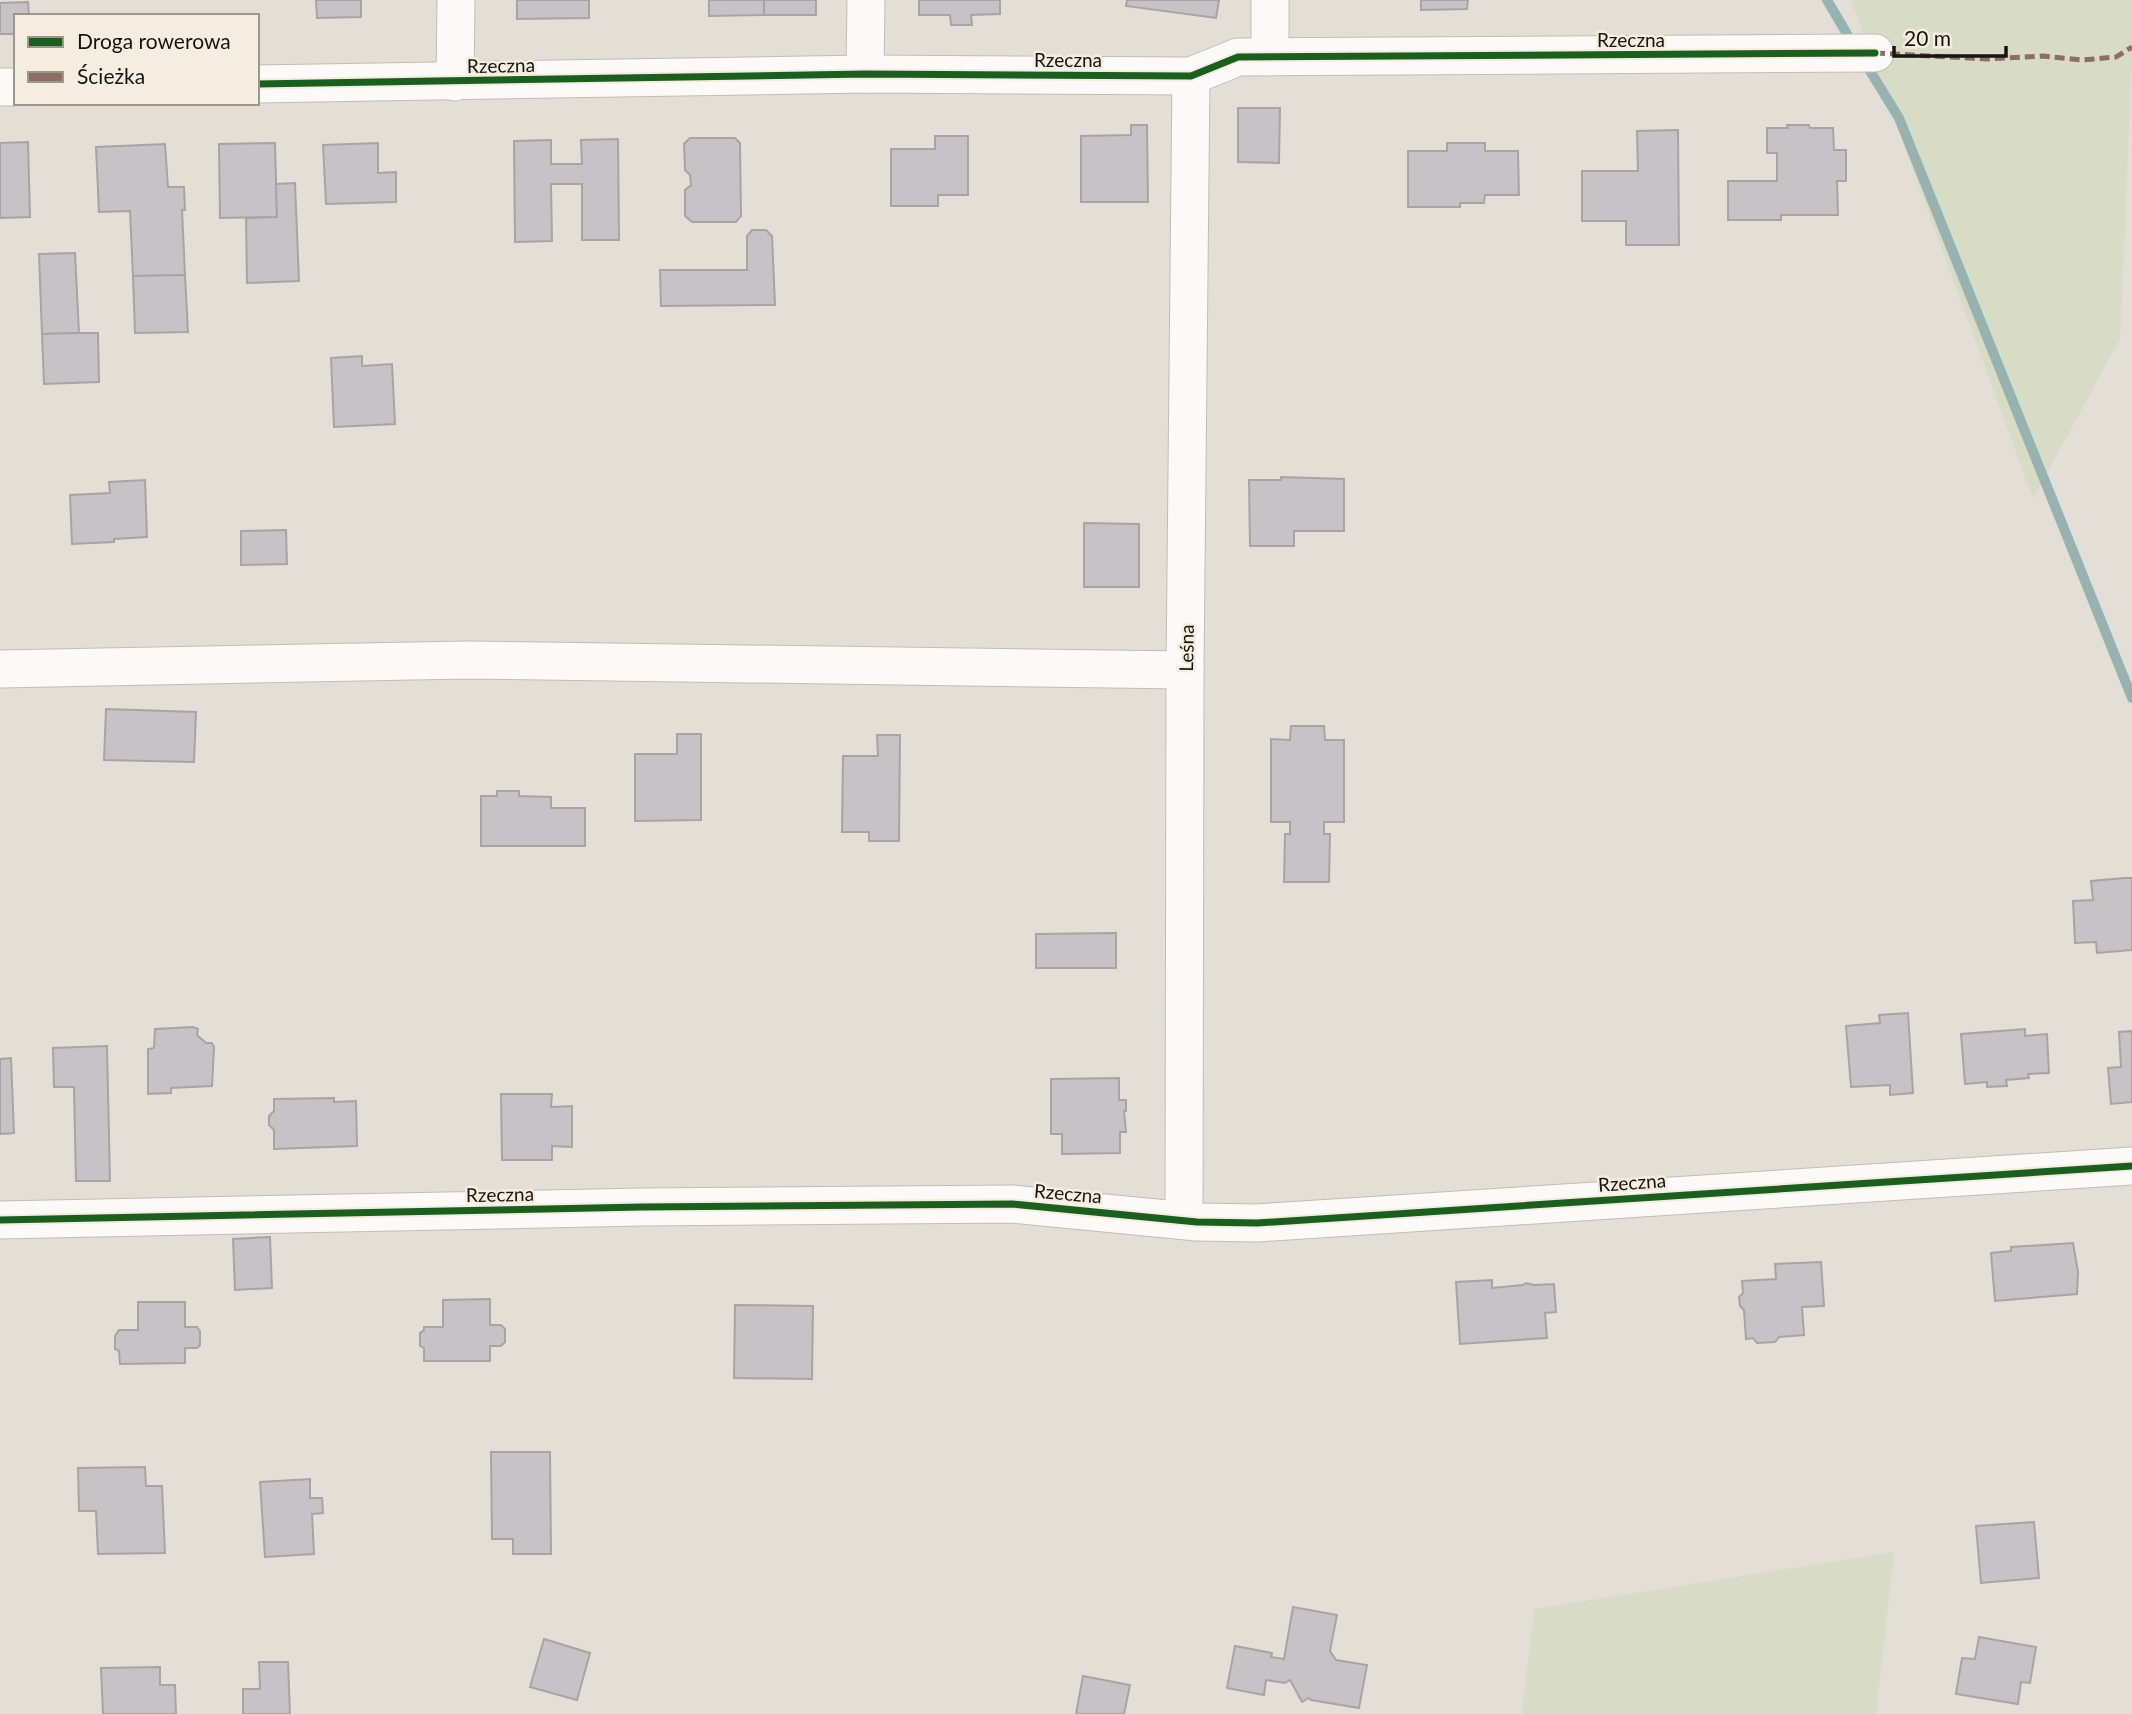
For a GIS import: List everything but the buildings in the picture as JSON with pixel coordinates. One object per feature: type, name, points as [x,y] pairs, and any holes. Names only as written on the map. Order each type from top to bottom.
[{"type":"street","points":[[455,82],[456,0]]},
{"type":"street","points":[[865,74],[866,0]]},
{"type":"street","points":[[1270,0],[1270,57]]},
{"type":"street","name":"Rzeczna","points":[[259,84],[865,74],[1191,76],[1238,57],[1875,53]]},
{"type":"street","name":"Leśna","points":[[1184,1219],[1185,670],[1191,76]]},
{"type":"street","points":[[0,669],[467,660],[1185,670]]},
{"type":"street","name":"Rzeczna","points":[[0,1220],[628,1207],[998,1204],[1257,1223],[2132,1166]]},
{"type":"green space","points":[[1851,0],[2132,0],[2132,61],[2120,339],[2033,499]]},
{"type":"green space","points":[[1894,1552],[1876,1714],[1522,1714],[1534,1609]]},
{"type":"waterway","points":[[1827,0],[1847,34]]},
{"type":"waterway","points":[[1867,66],[1899,118],[2132,698]]},
{"type":"marked path","points":[[1875,53],[1987,59],[2043,56],[2082,60],[2116,57],[2132,47]]},
{"type":"cycle path","points":[[259,84],[865,74],[1191,76],[1238,57],[1875,53]]},
{"type":"cycle path","points":[[0,1220],[642,1207],[1012,1204],[1197,1222],[1257,1223],[2132,1166]]}]
